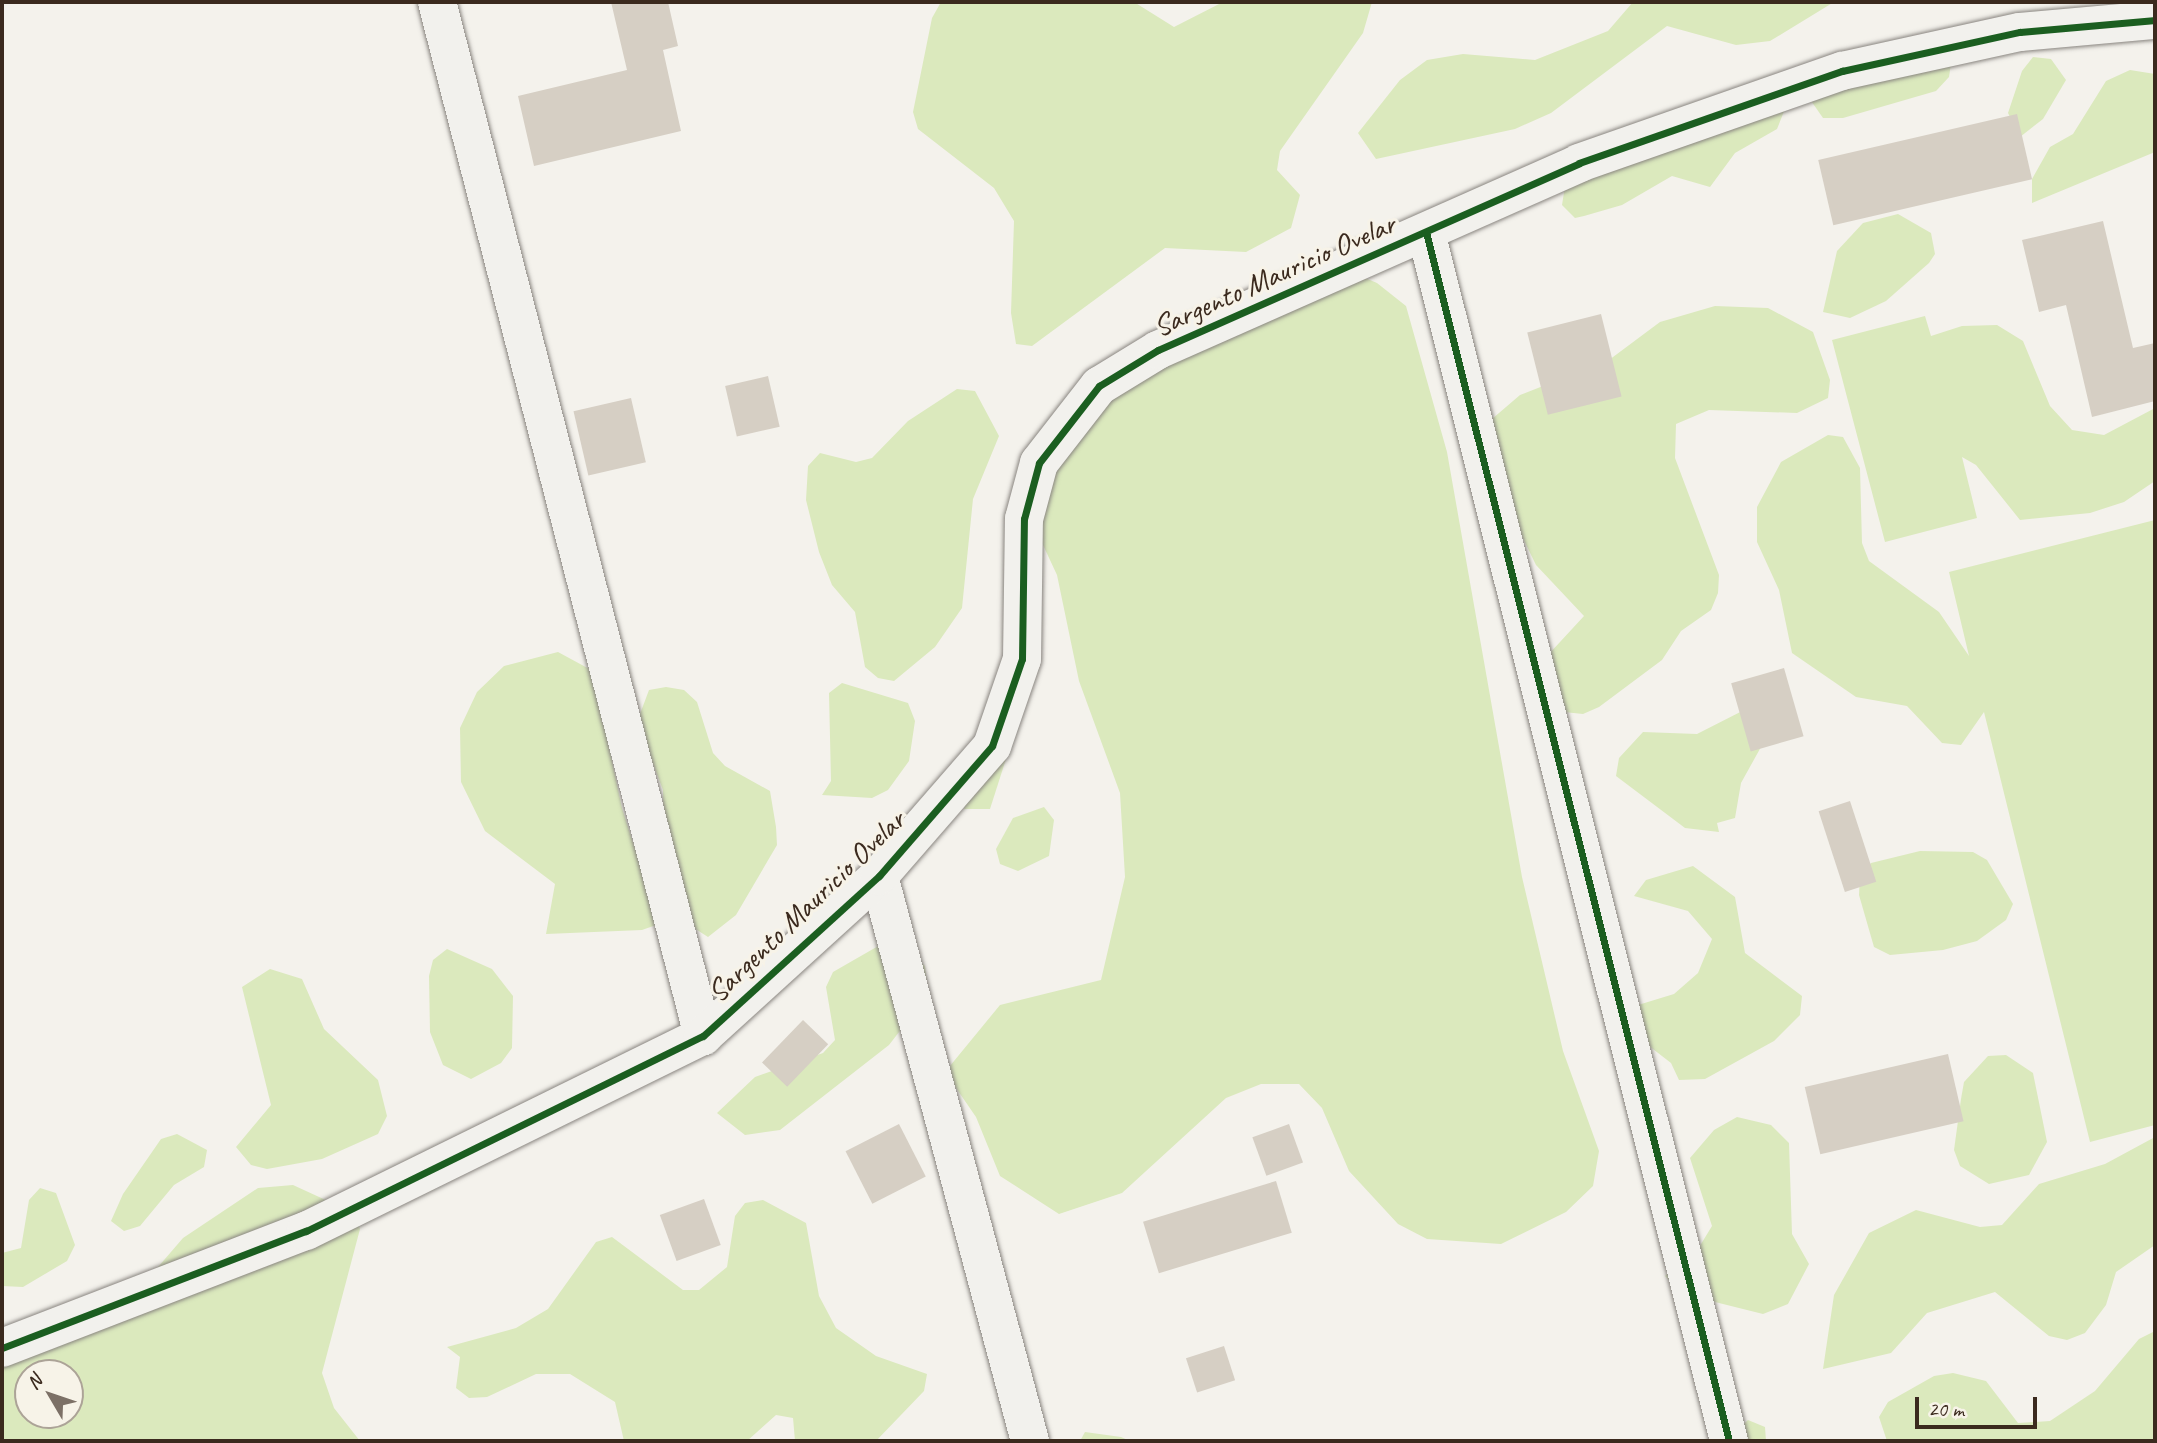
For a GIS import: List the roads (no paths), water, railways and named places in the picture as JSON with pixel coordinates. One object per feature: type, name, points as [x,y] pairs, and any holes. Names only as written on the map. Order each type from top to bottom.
[{"type":"street","points":[[437,2],[703,1036]]},
{"type":"street","name":"Sargento Mauricio Ovelar","points":[[2,1348],[306,1231],[703,1036],[879,876],[992,746],[1009,713],[1026,627],[1024,519],[1039,463],[1062,426],[1099,386],[1158,350],[1579,163],[1842,71],[2020,32],[2155,20]]},
{"type":"street","points":[[1426,232],[1729,1441]]},
{"type":"street","points":[[879,876],[1030,1441]]}]
